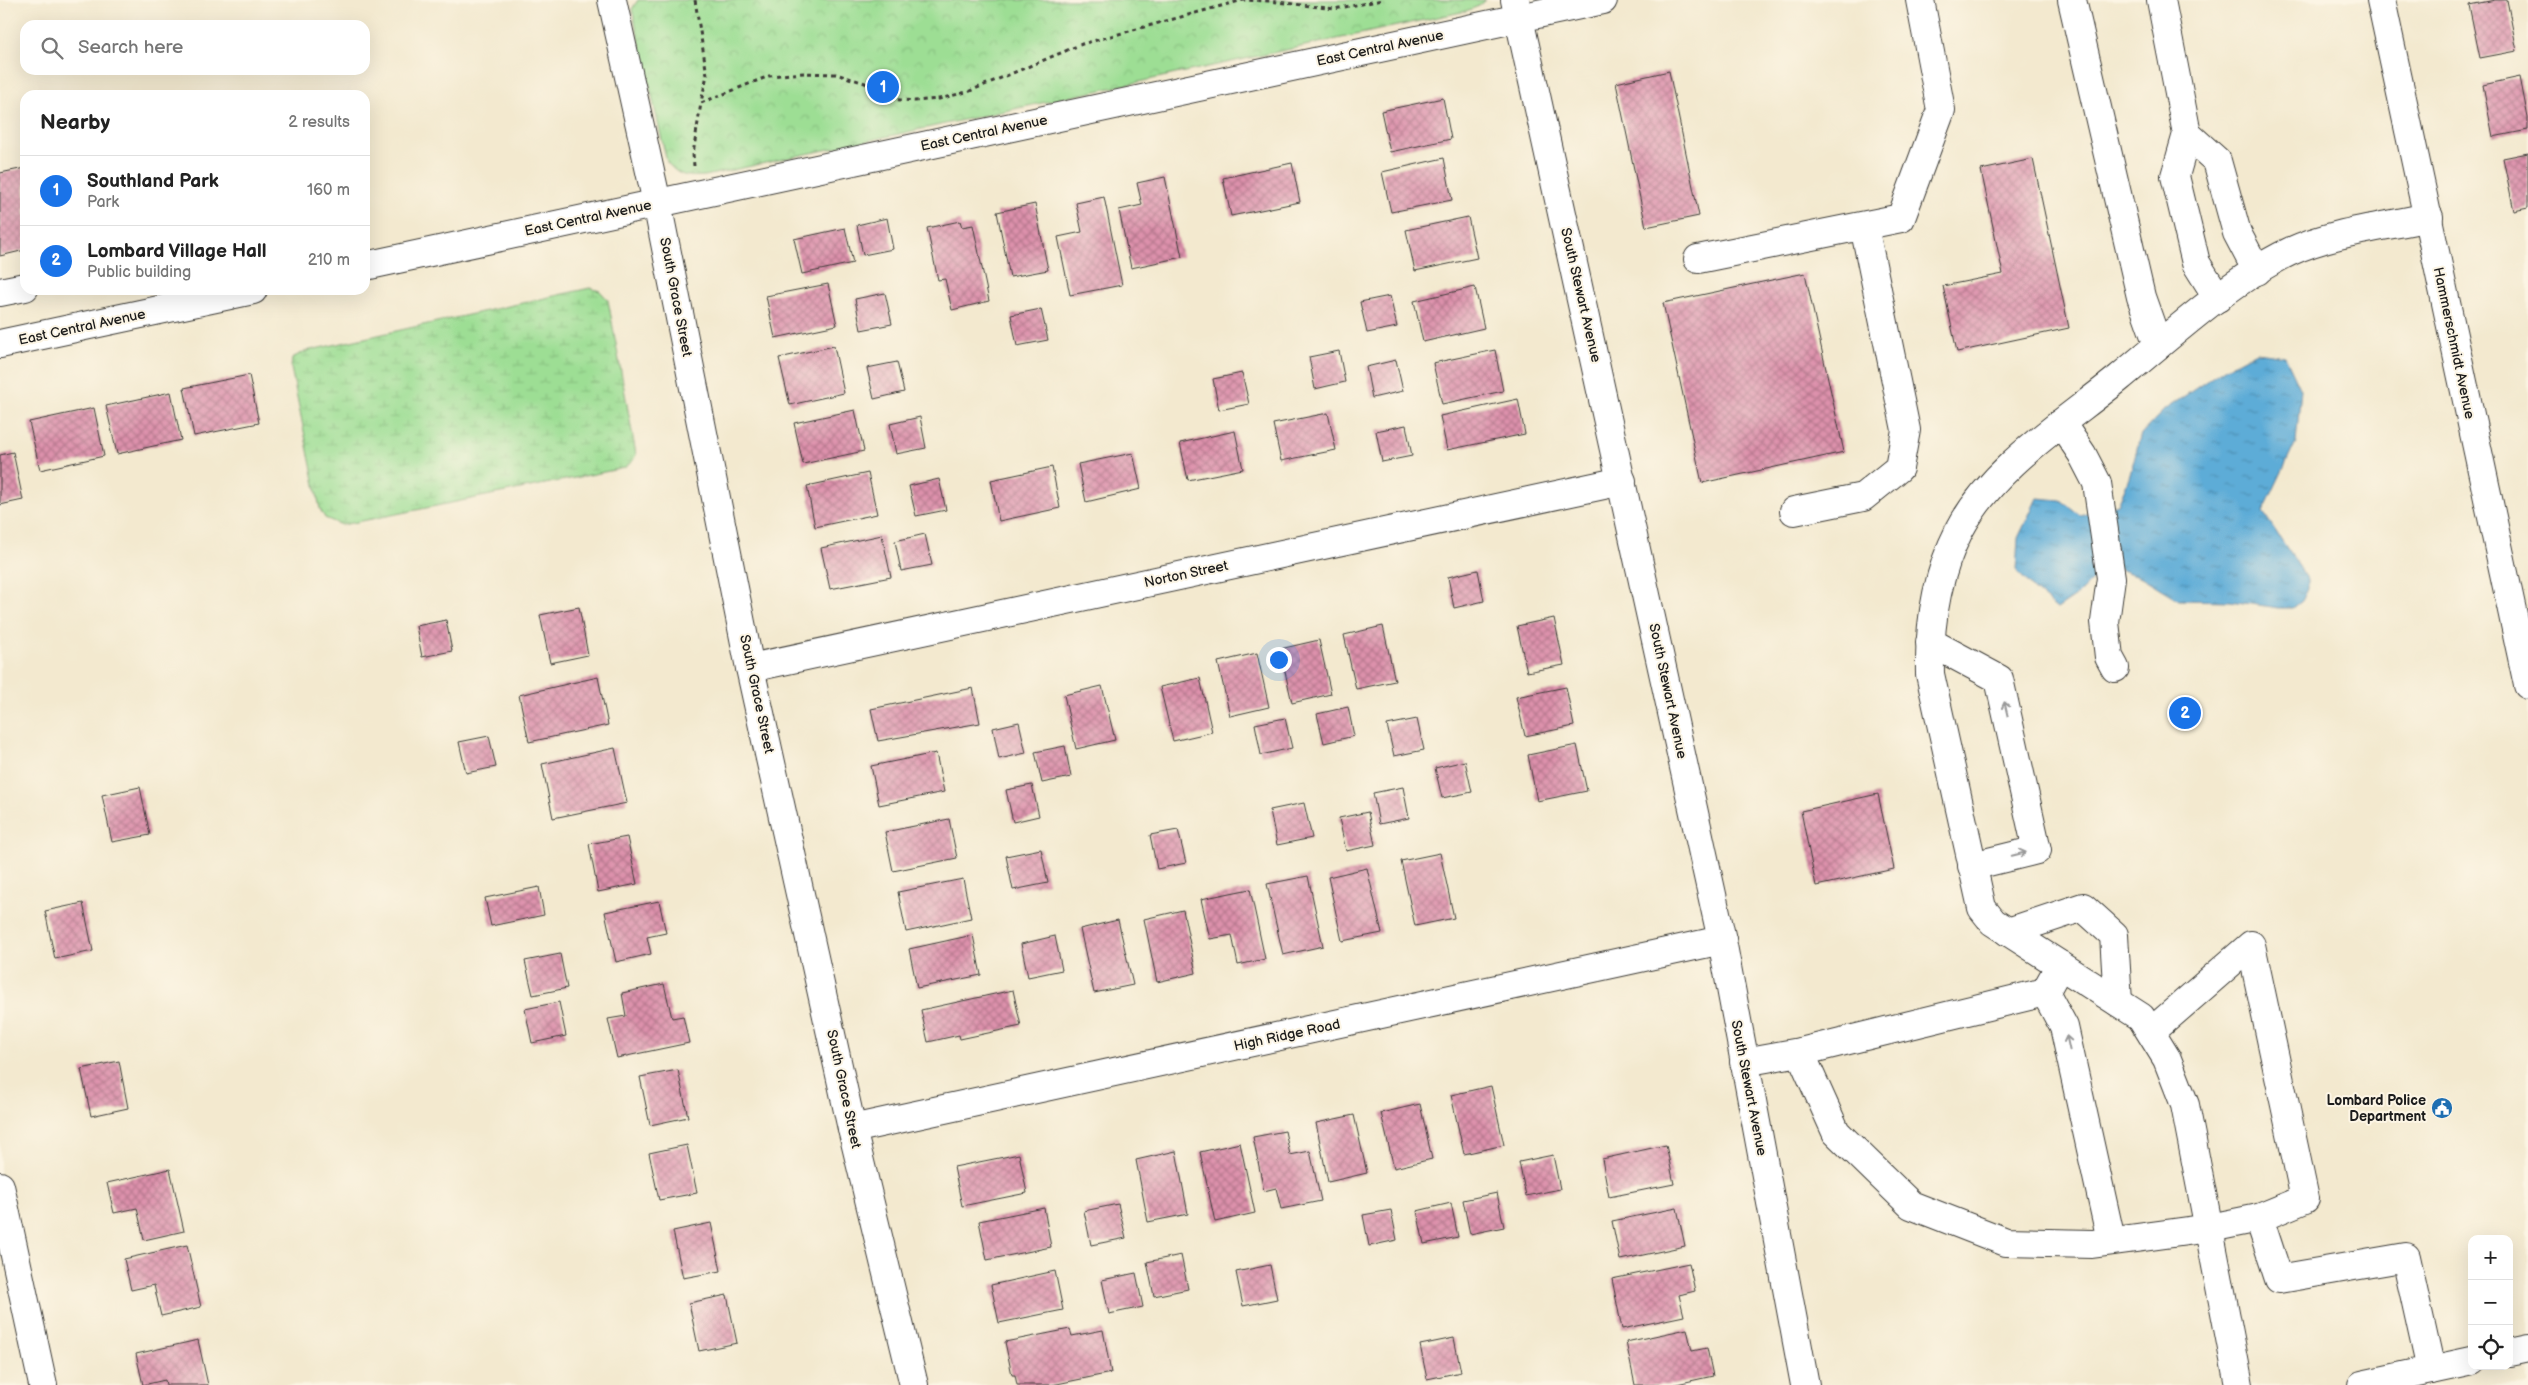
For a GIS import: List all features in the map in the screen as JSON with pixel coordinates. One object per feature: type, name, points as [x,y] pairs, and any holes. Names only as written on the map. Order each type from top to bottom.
[{"type":"street","name":"South Grace Street","points":[[612,0],[657,203],[750,668],[814,946],[852,1129],[914,1385]]},
{"type":"street","name":"East Central Avenue","points":[[370,265],[657,203],[1517,9],[1603,0]]},
{"type":"street","points":[[1698,259],[1901,218],[1941,110],[1920,0]]},
{"type":"street","points":[[2072,0],[2141,298],[2158,346]]},
{"type":"street","points":[[2161,0],[2187,134],[2175,176],[2196,263],[2218,298]]},
{"type":"street","name":"Hammerschmidt Avenue","points":[[2381,0],[2429,217],[2442,292],[2528,685]]},
{"type":"street","name":"South Stewart Avenue","points":[[1517,9],[1722,940],[1805,1385]]},
{"type":"street","points":[[2187,134],[2218,161],[2237,233],[2256,271]]},
{"type":"street","points":[[2239,1385],[2210,1228],[2201,1197],[2184,1105],[2167,1058],[2142,1017],[1993,922],[1982,908],[1936,708],[1930,674],[1930,642],[1935,601],[1945,564],[1960,530],[1980,499],[2006,471],[2061,423],[2218,298],[2256,271],[2290,252],[2310,244],[2429,217]]},
{"type":"street","points":[[1794,512],[1863,497],[1899,468],[1906,430],[1864,226]]},
{"type":"street","points":[[0,292],[20,288]]},
{"type":"street","name":"East Central Avenue","points":[[0,344],[221,295]]},
{"type":"street","points":[[2061,423],[2082,454],[2097,483],[2111,578],[2105,622],[2109,657],[2114,668]]},
{"type":"street","name":"Norton Street","points":[[750,668],[1622,481]]},
{"type":"street","points":[[1930,642],[1999,679],[2037,850],[1972,866]]},
{"type":"street","points":[[2008,932],[2082,907],[2114,935],[2118,1002]]},
{"type":"street","name":"High Ridge Road","points":[[852,1129],[1722,940]]},
{"type":"street","points":[[1800,1052],[1836,1132],[1911,1204],[2006,1242],[2092,1244],[2210,1228],[2260,1218],[2305,1198],[2251,945],[2150,1032]]},
{"type":"street","points":[[1744,1062],[1800,1052],[2045,992],[2060,965]]},
{"type":"street","points":[[2045,992],[2064,1027],[2111,1240]]},
{"type":"street","points":[[0,1186],[43,1385]]},
{"type":"street","points":[[2260,1218],[2279,1279],[2406,1257],[2431,1370]]},
{"type":"street","points":[[2513,1351],[2528,1348]]},
{"type":"street","points":[[2362,1385],[2468,1362]]},
{"type":"path","points":[[695,0],[708,75],[701,103],[693,154],[697,194]]},
{"type":"path","points":[[701,103],[769,76],[804,73],[836,74],[865,83],[889,98],[915,101],[939,99],[970,90],[1082,44],[1244,0],[1270,1],[1334,9],[1383,0]]},
{"type":"green space","points":[[638,0],[1486,0],[1479,6],[1466,11],[705,176],[693,176],[675,171],[667,162],[632,9]]},
{"type":"green space","points":[[590,288],[600,291],[608,300],[636,454],[633,461],[624,468],[342,525],[325,518],[320,509],[291,368],[292,358],[306,351]]},
{"type":"water","points":[[2256,352],[2285,356],[2301,390],[2296,442],[2263,512],[2308,580],[2308,589],[2302,601],[2293,608],[2279,608],[2230,601],[2179,600],[2143,578],[2108,565],[2079,594],[2057,609],[2034,590],[2016,570],[2018,538],[2037,498],[2061,500],[2080,515],[2118,504],[2129,478],[2141,434],[2164,410],[2224,369]]},
{"type":"building","points":[[2495,0],[2507,0],[2517,51],[2480,58],[2469,5]]},
{"type":"building","points":[[1669,71],[1699,216],[1646,227],[1616,83]]},
{"type":"building","points":[[2520,77],[2528,118],[2528,130],[2493,137],[2483,85]]},
{"type":"building","points":[[1443,98],[1451,139],[1390,152],[1381,111]]},
{"type":"building","points":[[2528,153],[2528,208],[2514,211],[2503,158]]},
{"type":"building","points":[[1444,158],[1452,200],[1391,212],[1382,172]]},
{"type":"building","points":[[2033,159],[2069,328],[1957,352],[1943,286],[2003,274],[1981,170]]},
{"type":"building","points":[[1292,163],[1300,202],[1231,216],[1223,178]]},
{"type":"building","points":[[20,169],[20,251],[0,256],[0,173]]},
{"type":"building","points":[[1165,177],[1182,257],[1131,268],[1119,210],[1142,205],[1137,183]]},
{"type":"building","points":[[1104,197],[1122,285],[1070,295],[1058,237],[1082,232],[1076,203]]},
{"type":"building","points":[[1035,204],[1048,270],[1010,277],[997,212]]},
{"type":"building","points":[[1468,217],[1477,258],[1415,271],[1406,230]]},
{"type":"building","points":[[887,218],[893,249],[863,255],[857,225]]},
{"type":"building","points":[[960,221],[962,227],[973,225],[989,301],[952,310],[945,279],[938,280],[927,228]]},
{"type":"building","points":[[845,228],[853,263],[802,274],[794,239]]},
{"type":"building","points":[[1805,273],[1844,452],[1702,483],[1663,303]]},
{"type":"building","points":[[828,284],[837,325],[775,338],[766,296]]},
{"type":"building","points":[[1475,287],[1484,328],[1423,342],[1414,301]]},
{"type":"building","points":[[885,293],[892,324],[861,330],[855,299]]},
{"type":"building","points":[[1390,296],[1397,327],[1367,333],[1360,302]]},
{"type":"building","points":[[1041,309],[1048,340],[1017,346],[1011,315]]},
{"type":"building","points":[[834,346],[844,393],[790,405],[779,358]]},
{"type":"building","points":[[1495,350],[1503,391],[1442,404],[1433,363]]},
{"type":"building","points":[[1339,351],[1345,382],[1315,389],[1309,357]]},
{"type":"building","points":[[1396,360],[1403,391],[1372,398],[1366,367]]},
{"type":"building","points":[[897,362],[904,392],[874,399],[867,368]]},
{"type":"building","points":[[1242,373],[1249,404],[1219,410],[1213,379]]},
{"type":"building","points":[[249,375],[259,423],[194,436],[184,388]]},
{"type":"building","points":[[171,392],[181,440],[117,454],[106,406]]},
{"type":"building","points":[[1518,399],[1525,434],[1447,450],[1440,416]]},
{"type":"building","points":[[94,408],[104,456],[40,470],[29,422]]},
{"type":"building","points":[[855,410],[864,451],[803,464],[794,423]]},
{"type":"building","points":[[1328,413],[1336,450],[1281,461],[1273,424]]},
{"type":"building","points":[[920,417],[926,448],[896,454],[890,424]]},
{"type":"building","points":[[1406,425],[1412,456],[1382,462],[1376,431]]},
{"type":"building","points":[[1235,431],[1243,469],[1188,480],[1180,443]]},
{"type":"building","points":[[13,452],[23,500],[0,505],[0,455]]},
{"type":"building","points":[[1133,453],[1141,489],[1086,502],[1078,464]]},
{"type":"building","points":[[1052,467],[1060,508],[999,521],[991,480]]},
{"type":"building","points":[[868,473],[877,514],[815,527],[807,486]]},
{"type":"building","points":[[939,479],[946,510],[916,516],[909,486]]},
{"type":"building","points":[[925,534],[932,565],[901,571],[895,541]]},
{"type":"building","points":[[882,535],[891,577],[830,589],[821,548]]},
{"type":"building","points":[[1478,570],[1484,601],[1454,608],[1448,577]]},
{"type":"building","points":[[579,607],[588,655],[550,663],[540,615]]},
{"type":"building","points":[[1554,618],[1564,665],[1527,672],[1517,626]]},
{"type":"building","points":[[446,620],[452,651],[422,657],[416,626]]},
{"type":"building","points":[[1383,626],[1395,681],[1356,689],[1344,635]]},
{"type":"building","points":[[1319,640],[1331,694],[1292,703],[1280,649]]},
{"type":"building","points":[[1257,653],[1269,707],[1230,716],[1218,662]]},
{"type":"building","points":[[598,677],[608,725],[529,742],[519,695]]},
{"type":"building","points":[[1200,678],[1212,732],[1173,741],[1160,687]]},
{"type":"building","points":[[1102,686],[1115,740],[1076,749],[1064,695]]},
{"type":"building","points":[[1566,687],[1574,726],[1525,736],[1516,697]]},
{"type":"building","points":[[973,688],[980,723],[878,741],[871,709]]},
{"type":"building","points":[[1348,707],[1354,736],[1324,743],[1317,714]]},
{"type":"building","points":[[1285,718],[1292,748],[1261,755],[1255,724]]},
{"type":"building","points":[[1417,719],[1424,750],[1394,756],[1387,725]]},
{"type":"building","points":[[1019,722],[1026,753],[999,759],[993,728]]},
{"type":"building","points":[[489,736],[496,767],[466,773],[459,742]]},
{"type":"building","points":[[1577,745],[1587,791],[1537,801],[1528,755]]},
{"type":"building","points":[[1065,746],[1071,777],[1042,783],[1035,752]]},
{"type":"building","points":[[615,748],[627,803],[553,818],[542,764]]},
{"type":"building","points":[[936,753],[944,792],[879,805],[871,766]]},
{"type":"building","points":[[1465,761],[1472,792],[1442,798],[1435,768]]},
{"type":"building","points":[[1032,785],[1039,816],[1013,822],[1006,790]]},
{"type":"building","points":[[140,787],[150,835],[112,842],[102,795]]},
{"type":"building","points":[[1403,787],[1409,818],[1379,824],[1373,793]]},
{"type":"building","points":[[1878,794],[1894,869],[1816,886],[1801,811]]},
{"type":"building","points":[[1304,803],[1312,838],[1277,845],[1270,810]]},
{"type":"building","points":[[1368,812],[1375,845],[1346,851],[1339,818]]},
{"type":"building","points":[[949,819],[957,858],[893,871],[885,832]]},
{"type":"building","points":[[1178,830],[1186,863],[1157,869],[1150,835]]},
{"type":"building","points":[[627,837],[637,884],[598,892],[589,844]]},
{"type":"building","points":[[1041,849],[1048,883],[1013,890],[1006,856]]},
{"type":"building","points":[[1440,853],[1454,918],[1415,926],[1401,861]]},
{"type":"building","points":[[1367,868],[1382,933],[1342,941],[1328,877]]},
{"type":"building","points":[[1308,876],[1323,946],[1283,955],[1267,884]]},
{"type":"building","points":[[963,879],[971,918],[906,932],[898,892]]},
{"type":"building","points":[[539,887],[544,915],[491,926],[485,898]]},
{"type":"building","points":[[1250,889],[1265,959],[1238,965],[1232,935],[1210,939],[1201,899]]},
{"type":"building","points":[[659,901],[666,933],[647,937],[651,954],[616,962],[605,912]]},
{"type":"building","points":[[83,903],[93,951],[55,959],[45,911]]},
{"type":"building","points":[[1183,910],[1196,973],[1157,982],[1144,919]]},
{"type":"building","points":[[1118,920],[1133,985],[1094,993],[1080,929]]},
{"type":"building","points":[[973,935],[981,975],[917,988],[909,949]]},
{"type":"building","points":[[1055,936],[1062,970],[1028,977],[1021,944]]},
{"type":"building","points":[[560,954],[567,988],[533,995],[525,961]]},
{"type":"building","points":[[664,984],[672,1018],[683,1016],[689,1043],[617,1058],[608,1019],[626,1016],[622,993]]},
{"type":"building","points":[[1013,990],[1021,1026],[960,1039],[959,1035],[928,1042],[921,1010]]},
{"type":"building","points":[[559,1002],[566,1036],[532,1043],[525,1009]]},
{"type":"building","points":[[119,1061],[128,1108],[91,1116],[81,1069]]},
{"type":"building","points":[[678,1070],[688,1117],[650,1125],[640,1077]]},
{"type":"building","points":[[1491,1086],[1504,1145],[1464,1154],[1451,1095]]},
{"type":"building","points":[[1420,1104],[1432,1159],[1394,1168],[1381,1113]]},
{"type":"building","points":[[1354,1115],[1367,1173],[1328,1182],[1316,1123]]},
{"type":"building","points":[[1285,1131],[1290,1155],[1310,1151],[1321,1201],[1281,1209],[1276,1188],[1264,1191],[1253,1137]]},
{"type":"building","points":[[1240,1143],[1255,1213],[1215,1222],[1200,1152]]},
{"type":"building","points":[[687,1145],[697,1193],[659,1200],[649,1153]]},
{"type":"building","points":[[1666,1145],[1674,1184],[1609,1197],[1602,1159]]},
{"type":"building","points":[[1176,1151],[1188,1214],[1148,1222],[1136,1160]]},
{"type":"building","points":[[1019,1154],[1027,1193],[962,1206],[954,1167]]},
{"type":"building","points":[[1553,1155],[1560,1189],[1526,1196],[1519,1162]]},
{"type":"building","points":[[170,1169],[184,1231],[144,1240],[137,1208],[114,1213],[107,1183]]},
{"type":"building","points":[[1497,1193],[1504,1227],[1470,1234],[1463,1200]]},
{"type":"building","points":[[1451,1203],[1458,1237],[1424,1244],[1417,1211]]},
{"type":"building","points":[[1118,1204],[1126,1238],[1091,1245],[1084,1211]]},
{"type":"building","points":[[1044,1208],[1051,1247],[987,1260],[979,1221]]},
{"type":"building","points":[[1677,1208],[1685,1246],[1620,1260],[1612,1221]]},
{"type":"building","points":[[1391,1210],[1397,1240],[1369,1246],[1363,1215]]},
{"type":"building","points":[[711,1223],[721,1271],[683,1278],[673,1231]]},
{"type":"building","points":[[187,1245],[201,1307],[161,1316],[154,1285],[131,1290],[124,1259]]},
{"type":"building","points":[[1181,1255],[1188,1289],[1154,1296],[1147,1262]]},
{"type":"building","points":[[1689,1263],[1695,1291],[1679,1295],[1684,1316],[1622,1329],[1612,1279]]},
{"type":"building","points":[[1270,1265],[1277,1299],[1243,1306],[1236,1272]]},
{"type":"building","points":[[1055,1271],[1063,1310],[999,1323],[991,1285]]},
{"type":"building","points":[[1136,1273],[1143,1307],[1109,1314],[1102,1280]]},
{"type":"building","points":[[727,1295],[737,1343],[699,1351],[689,1303]]},
{"type":"building","points":[[1070,1329],[1072,1336],[1103,1330],[1111,1373],[1052,1385],[1017,1385],[1015,1375],[1012,1375],[1005,1342]]},
{"type":"building","points":[[1687,1329],[1692,1351],[1707,1348],[1713,1376],[1672,1385],[1635,1385],[1626,1342]]},
{"type":"building","points":[[1454,1338],[1461,1372],[1427,1379],[1420,1345]]},
{"type":"building","points":[[198,1340],[208,1385],[166,1385],[165,1380],[143,1385],[136,1354]]},
{"type":"place","name":"Southland Park","points":[[883,87]]},
{"type":"place","name":"Lombard Village Hall","points":[[2185,713]]},
{"type":"place","name":"Lombard Police Department","points":[[2442,1108]]}]
